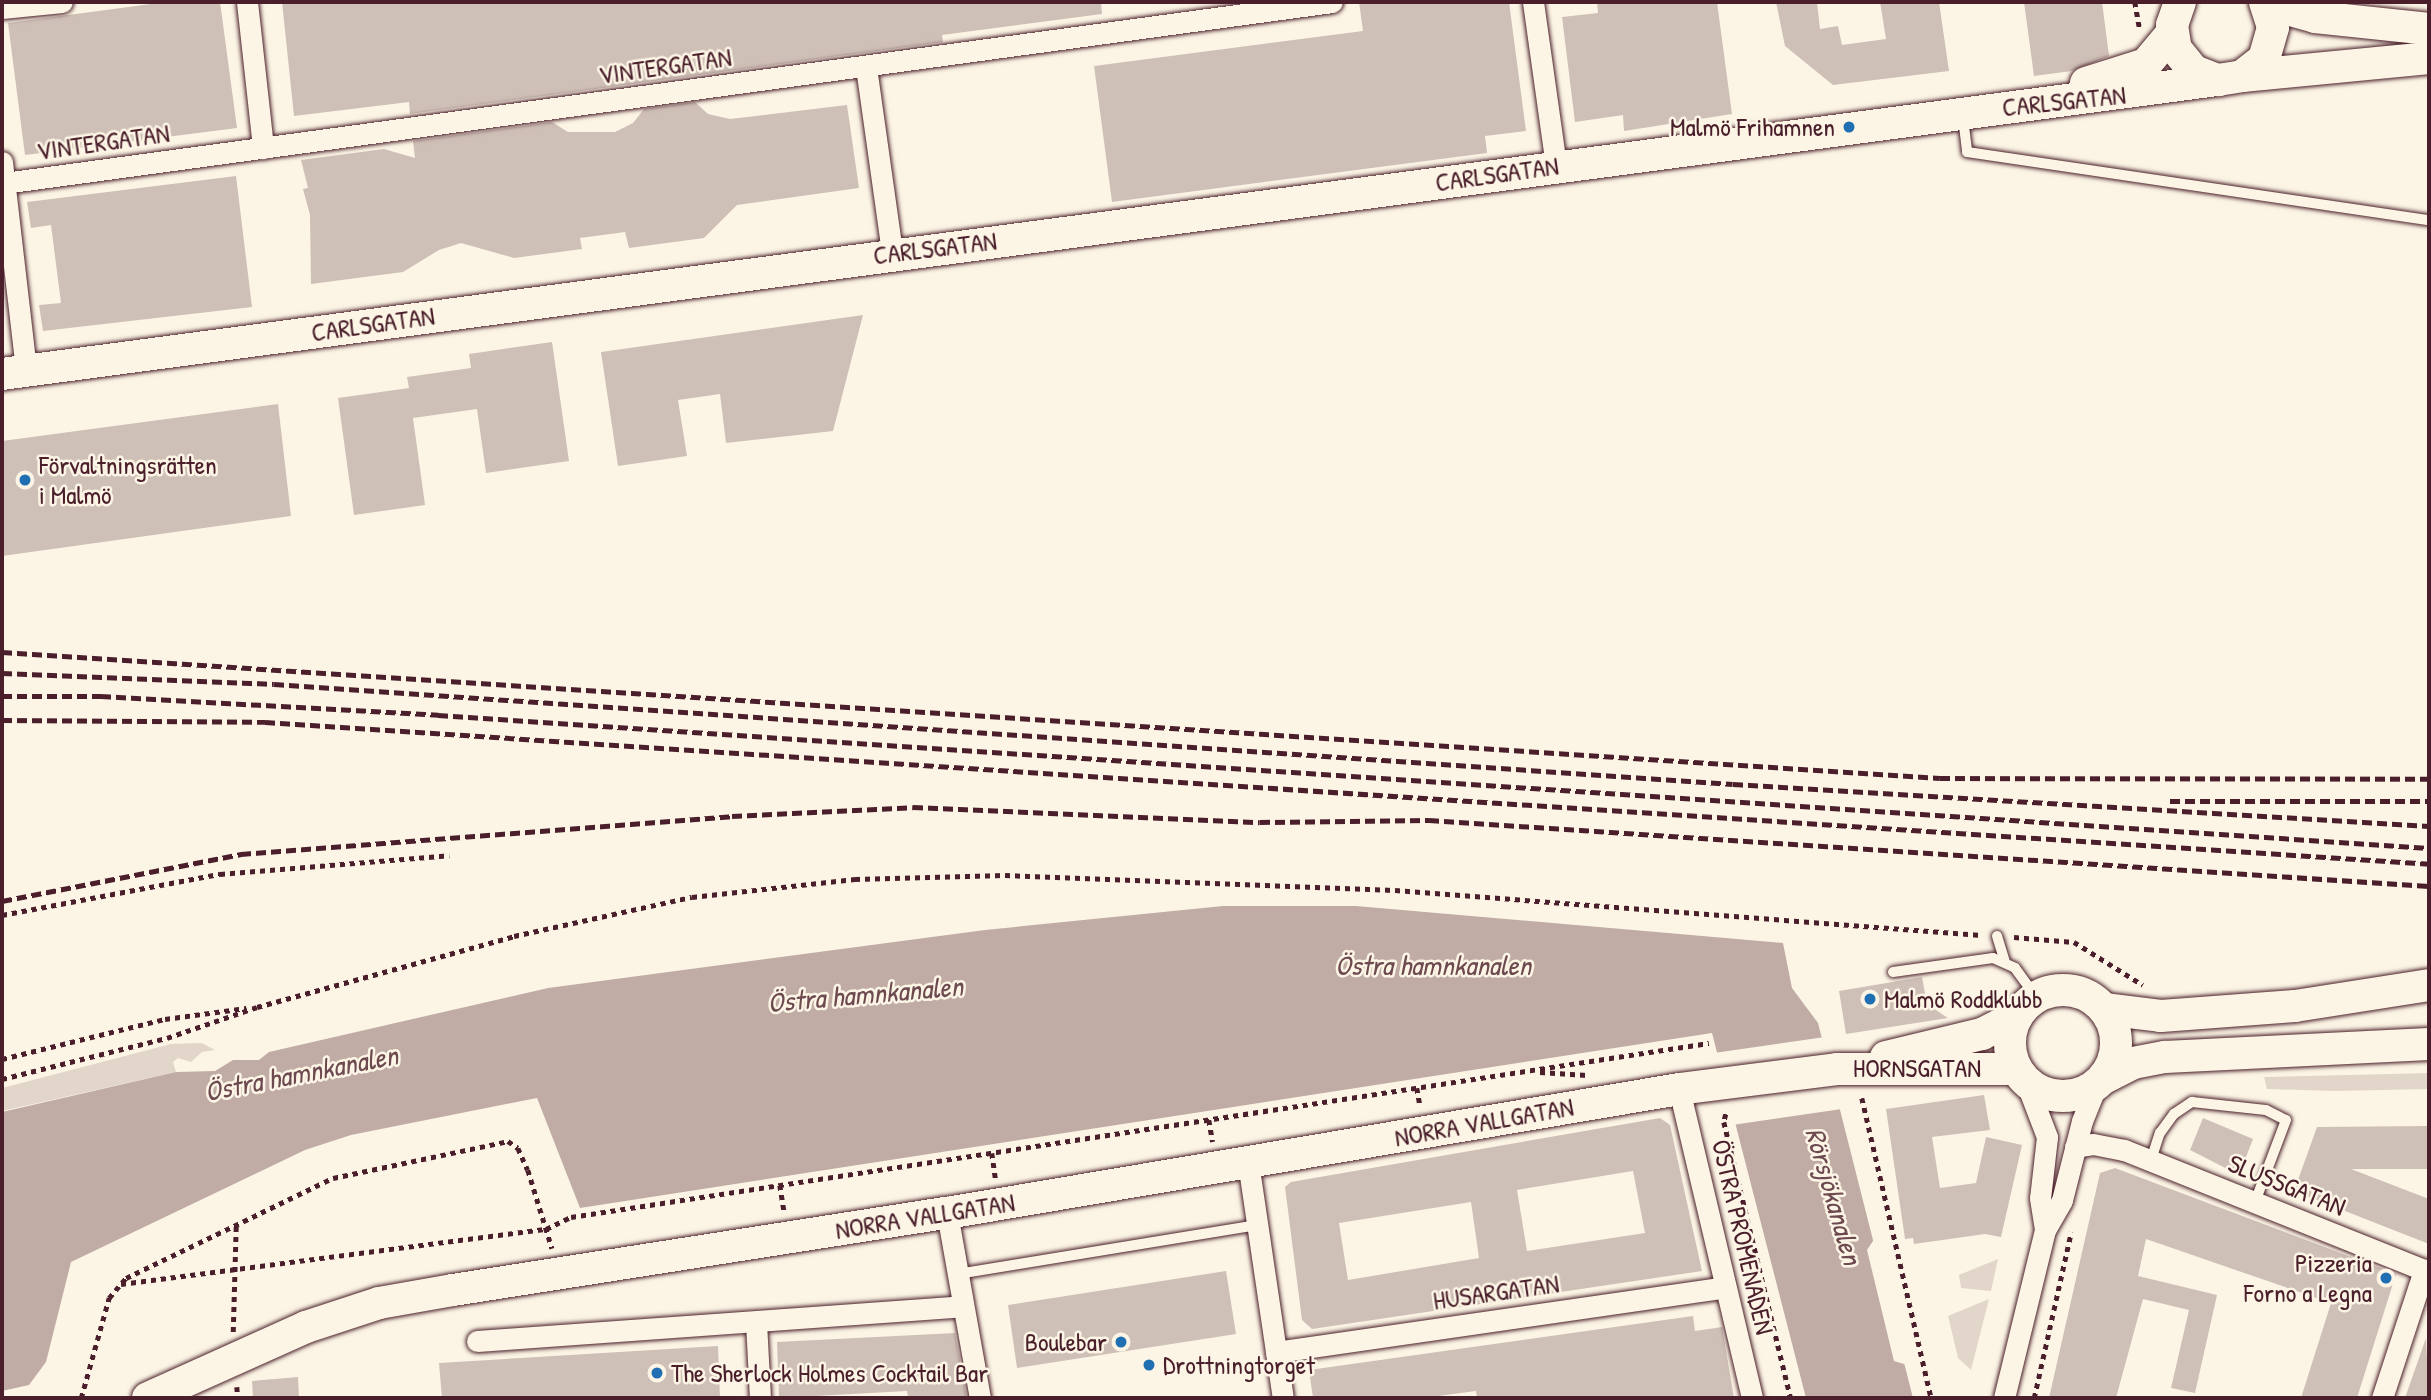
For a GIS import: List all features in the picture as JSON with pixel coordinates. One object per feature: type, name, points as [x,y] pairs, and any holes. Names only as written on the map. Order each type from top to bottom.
[{"type":"main road","points":[[2165,15],[2186,64],[2230,78],[2258,66],[2272,43],[2273,22],[2265,2]]},
{"type":"main road","points":[[2265,2],[2315,17],[2429,29]]},
{"type":"main road","name":"CARLSGATAN","points":[[14,372],[1868,124],[2124,74],[2146,64],[2165,15]]},
{"type":"main road","name":"CARLSGATAN","points":[[1961,107],[2429,58]]},
{"type":"main road","name":"HORNSGATAN","points":[[1837,1069],[1982,1034],[2054,990],[2076,991],[2104,1009],[2161,1016],[2295,1006],[2429,985]]},
{"type":"main road","points":[[2295,1006],[2429,1005]]},
{"type":"main road","name":"HORNSGATAN","points":[[2021,1076],[2009,1044],[2026,1007]]},
{"type":"main road","points":[[2100,1082],[2116,1050],[2114,1028],[2104,1009]]},
{"type":"main road","name":"HORNSGATAN","points":[[1837,1069],[2021,1076],[2054,1096],[2100,1082],[2133,1063],[2165,1057],[2429,1044]]},
{"type":"main road","name":"NORRA VALLGATAN","points":[[148,1398],[306,1327],[379,1303],[947,1213],[1679,1088],[1837,1069]]},
{"type":"street","points":[[2,8],[62,2]]},
{"type":"street","points":[[247,2],[263,148]]},
{"type":"street","points":[[1533,2],[1556,166]]},
{"type":"street","name":"VINTERGATAN","points":[[5,183],[1333,3]]},
{"type":"street","points":[[866,67],[892,253]]},
{"type":"street","points":[[2,162],[14,372]]},
{"type":"street","points":[[2021,1076],[2047,1137],[2040,1198],[2045,1230]]},
{"type":"street","points":[[2004,1398],[2045,1230],[2062,1200],[2075,1147],[2100,1082]]},
{"type":"street","name":"ÖSTRA PROMENADEN","points":[[1679,1088],[1752,1398]]},
{"type":"street","name":"SLUSSGATAN","points":[[2075,1147],[2093,1144],[2124,1150],[2150,1163],[2426,1271]]},
{"type":"street","points":[[1248,1162],[1283,1398]]},
{"type":"street","points":[[947,1213],[981,1398]]},
{"type":"street","points":[[2382,1398],[2426,1271]]},
{"type":"street","name":"HUSARGATAN","points":[[1276,1352],[1725,1287]]},
{"type":"street","points":[[477,1341],[963,1306]]},
{"type":"street","points":[[756,1322],[760,1398]]},
{"type":"lane","points":[[1961,107],[1967,152],[2429,220]]},
{"type":"lane","points":[[1997,936],[2005,962],[2026,1007]]},
{"type":"lane","points":[[1893,972],[1983,957],[2005,962]]},
{"type":"lane","points":[[2150,1163],[2160,1133],[2174,1114],[2192,1102],[2266,1110],[2286,1120],[2255,1202]]},
{"type":"lane","points":[[958,1274],[1257,1225]]},
{"type":"path","points":[[2135,2],[2165,15]]},
{"type":"path","points":[[2,915],[219,874],[449,855]]},
{"type":"path","points":[[2,1079],[167,1038],[257,1007],[514,936],[678,900],[782,884],[938,874],[1395,890],[2074,942],[2151,990]]},
{"type":"path","points":[[2,1059],[165,1019],[257,1007]]},
{"type":"path","points":[[121,1284],[235,1272],[546,1229],[571,1217],[1709,1043]]},
{"type":"path","points":[[1529,1071],[1598,1075]]},
{"type":"path","points":[[1417,1088],[1421,1110]]},
{"type":"path","points":[[1862,1098],[1931,1398]]},
{"type":"path","points":[[1726,1114],[1724,1122],[1791,1398]]},
{"type":"path","points":[[1209,1120],[1213,1146]]},
{"type":"path","points":[[81,1398],[109,1298],[121,1284],[333,1178],[508,1142],[518,1148],[554,1256]]},
{"type":"path","points":[[992,1153],[996,1184]]},
{"type":"path","points":[[780,1185],[785,1219]]},
{"type":"path","points":[[2034,1398],[2073,1223]]},
{"type":"path","points":[[233,1340],[236,1225]]},
{"type":"path","points":[[237,1386],[238,1398]]},
{"type":"shaded area","points":[[202,1043],[215,1050],[202,1052],[191,1062],[178,1058],[173,1062],[176,1072],[2,1111],[2,1088],[171,1044]]},
{"type":"shaded area","points":[[2429,1073],[2429,1089],[2267,1089],[2264,1077]]},
{"type":"shaded area","points":[[1998,1259],[1991,1291],[1961,1288],[1959,1275]]},
{"type":"shaded area","points":[[1989,1299],[1971,1370],[1958,1358],[1948,1316]]},
{"type":"water","points":[[1223,906],[1356,906],[1783,943],[1792,988],[1818,1023],[1913,1398],[1806,1398],[1712,1033],[580,1208],[537,1098],[351,1135],[305,1150],[71,1262],[46,1362],[29,1385],[2,1391],[2,1112],[176,1072],[215,1071],[233,1060],[259,1060],[269,1052],[548,988],[985,930]]},
{"type":"pier","points":[[1825,1037],[1842,1109],[1732,1125],[1714,1053]]},
{"type":"pier","points":[[1875,1238],[1907,1365],[1894,1361],[1867,1250]]},
{"type":"building","points":[[166,2],[220,2],[237,128],[25,155],[8,23]]},
{"type":"building","points":[[282,2],[1101,2],[1102,14],[942,35],[943,42],[410,114],[409,102],[294,116]]},
{"type":"building","points":[[1359,2],[1509,2],[1526,131],[1485,136],[1487,153],[1112,202],[1094,66],[1363,31]]},
{"type":"building","points":[[1597,2],[1717,2],[1732,114],[1624,131],[1623,115],[1575,122],[1562,17],[1598,13]]},
{"type":"building","points":[[1776,2],[1817,2],[1820,29],[1838,26],[1842,45],[1886,39],[1880,2],[1939,2],[1949,71],[1833,85],[1785,46]]},
{"type":"building","points":[[2024,2],[2102,2],[2109,56],[2072,71],[2034,76]]},
{"type":"building","points":[[695,102],[708,114],[730,119],[847,105],[859,188],[737,205],[704,238],[629,248],[625,232],[580,238],[582,249],[514,258],[461,243],[439,250],[403,272],[311,284],[310,215],[303,189],[308,188],[301,160],[384,149],[415,158],[413,141],[552,122],[568,132],[615,132],[633,123],[644,109]]},
{"type":"building","points":[[236,176],[252,307],[43,331],[39,305],[61,303],[51,225],[31,228],[27,202]]},
{"type":"building","points":[[863,315],[833,431],[726,443],[720,394],[678,400],[687,456],[618,466],[601,352]]},
{"type":"building","points":[[552,342],[569,461],[486,473],[477,409],[413,418],[425,505],[354,515],[338,398],[409,388],[407,377],[471,368],[469,354]]},
{"type":"building","points":[[278,404],[291,516],[2,556],[2,441]]},
{"type":"building","points":[[1922,977],[1927,1004],[1948,1018],[1846,1034],[1839,991]]},
{"type":"building","points":[[1984,1095],[1990,1130],[1932,1137],[1940,1188],[1976,1183],[1986,1137],[2022,1145],[2001,1237],[1985,1234],[1914,1244],[1913,1238],[1905,1239],[1886,1109]]},
{"type":"building","points":[[1660,1118],[1670,1125],[1702,1271],[1312,1329],[1302,1320],[1285,1187],[1291,1182]],"holes":[[[1633,1171],[1645,1233],[1527,1251],[1517,1190]],[[1471,1202],[1479,1258],[1348,1280],[1339,1223]]]},
{"type":"building","points":[[2203,1118],[2253,1139],[2239,1175],[2190,1150]]},
{"type":"building","points":[[2429,1126],[2429,1169],[2351,1169],[2429,1199],[2429,1244],[2294,1191],[2317,1127]]},
{"type":"building","points":[[2115,1168],[2396,1274],[2357,1398],[2301,1398],[2331,1303],[2146,1239],[2138,1276],[2217,1295],[2195,1393],[2171,1388],[2189,1310],[2143,1299],[2116,1398],[2049,1398],[2100,1173]]},
{"type":"building","points":[[1226,1271],[1236,1334],[1017,1368],[1008,1305]]},
{"type":"building","points":[[1693,1316],[1695,1331],[1722,1327],[1734,1398],[1477,1398],[1476,1391],[1423,1398],[1313,1398],[1309,1370]]},
{"type":"building","points":[[955,1333],[967,1398],[908,1398],[907,1391],[779,1398],[777,1342]]},
{"type":"building","points":[[2426,1338],[2429,1398],[2405,1398]]},
{"type":"building","points":[[718,1346],[720,1398],[442,1398],[439,1363]]},
{"type":"building","points":[[298,1377],[299,1398],[253,1398],[252,1381]]},
{"type":"railway","points":[[2,652],[1940,778],[2429,779]]},
{"type":"railway","points":[[2,673],[274,684],[1733,784],[2429,826]]},
{"type":"railway","points":[[2,696],[101,696],[438,715],[2429,848]]},
{"type":"railway","points":[[2,720],[265,722],[2429,864]]},
{"type":"railway","points":[[2170,801],[2429,801]]},
{"type":"railway","points":[[2,901],[241,854],[732,816],[913,807],[1260,822],[1429,820],[2429,886]]},
{"type":"place","name":"Malmö Frihamnen","points":[[1849,127]]},
{"type":"place","name":"Förvaltningsrätten i Malmö","points":[[25,480]]},
{"type":"place","name":"Malmö Roddklubb","points":[[1870,999]]},
{"type":"place","name":"Pizzeria Forno a Legna","points":[[2386,1278]]},
{"type":"place","name":"Boulebar","points":[[1121,1342]]},
{"type":"place","name":"Drottningtorget","points":[[1149,1365]]},
{"type":"place","name":"The Sherlock Holmes Cocktail Bar","points":[[657,1373]]},
{"type":"water label","name":"Östra hamnkanalen","points":[[1433,965]]},
{"type":"water label","name":"Östra hamnkanalen","points":[[865,994]]},
{"type":"water label","name":"Östra hamnkanalen","points":[[301,1073]]},
{"type":"water label","name":"Rörsjökanalen","points":[[1834,1196]]}]
